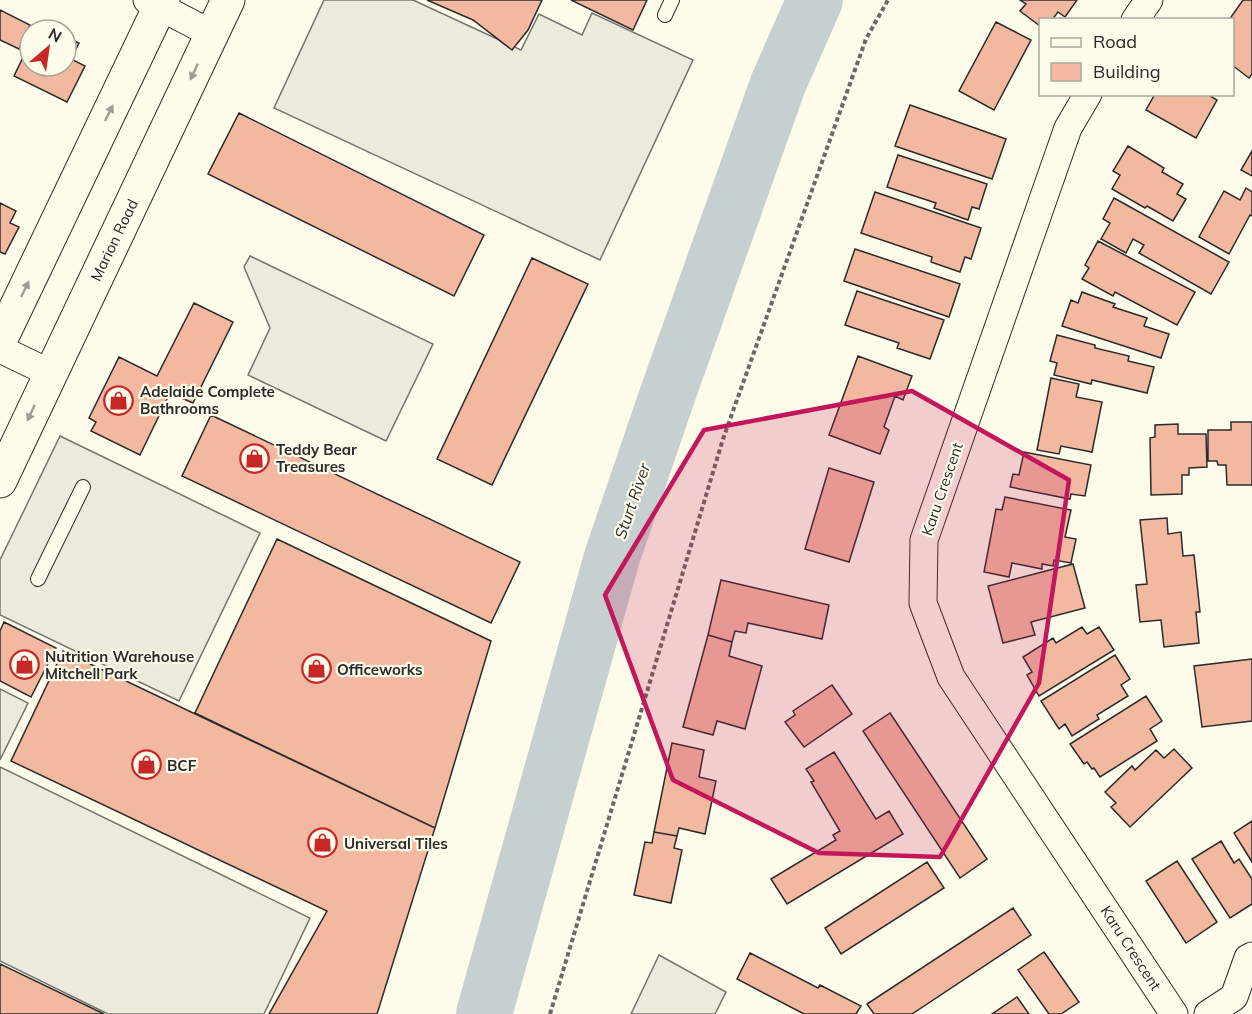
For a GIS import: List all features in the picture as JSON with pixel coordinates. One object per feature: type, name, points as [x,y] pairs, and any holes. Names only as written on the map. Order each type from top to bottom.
[{"type":"main road","name":"Marion Road","points":[[0,481],[228,0]]},
{"type":"main road","points":[[0,341],[157,2]]},
{"type":"street","points":[[1136,18],[1149,0]]},
{"type":"street","points":[[157,2],[212,34]]},
{"type":"street","name":"Karu Crescent","points":[[1087,96],[1068,128],[924,540],[923,603],[951,677],[1174,1014]]},
{"type":"street","points":[[0,349],[50,373]]},
{"type":"street","points":[[1208,1014],[1234,997],[1248,958],[1252,956]]},
{"type":"lane","points":[[665,15],[672,0]]},
{"type":"lane","points":[[38,579],[82,487]]},
{"type":"path","points":[[550,1014],[723,440],[866,39],[888,0]]},
{"type":"highlighted area","points":[[912,391],[1069,480],[1039,683],[940,857],[819,853],[673,780],[605,595],[704,430]]},
{"type":"shaded area","points":[[324,0],[413,0],[521,50],[539,14],[582,35],[592,13],[693,60],[600,260],[274,108]]},
{"type":"shaded area","points":[[250,256],[433,344],[386,441],[248,375],[270,328],[244,267]]},
{"type":"shaded area","points":[[60,436],[260,533],[179,701],[0,615],[0,560]]},
{"type":"shaded area","points":[[0,689],[28,703],[0,760]]},
{"type":"shaded area","points":[[0,767],[310,918],[264,1014],[108,1014],[0,961]]},
{"type":"shaded area","points":[[659,955],[726,992],[715,1014],[631,1014]]},
{"type":"building","points":[[427,0],[542,0],[528,30],[512,50],[473,20]]},
{"type":"building","points":[[571,0],[647,0],[633,30]]},
{"type":"building","points":[[1020,0],[1077,0],[1065,17],[1058,12],[1054,18],[1039,18],[1039,25],[1020,11],[1026,4]]},
{"type":"building","points":[[1243,0],[1252,0],[1252,74],[1249,78],[1234,67],[1234,18],[1230,18]]},
{"type":"building","points":[[0,10],[18,19],[18,49],[0,40]]},
{"type":"building","points":[[996,22],[1031,40],[994,110],[959,91]]},
{"type":"building","points":[[78,62],[85,66],[67,102],[18,78],[78,78]]},
{"type":"building","points":[[1154,96],[1210,96],[1217,100],[1196,138],[1146,110]]},
{"type":"building","points":[[910,105],[1006,139],[992,179],[895,146]]},
{"type":"building","points":[[239,113],[484,235],[454,296],[208,174]]},
{"type":"building","points":[[1128,146],[1164,168],[1162,172],[1183,184],[1177,194],[1186,199],[1173,221],[1112,189],[1120,175],[1113,171]]},
{"type":"building","points":[[1252,151],[1252,176],[1241,170]]},
{"type":"building","points":[[898,155],[987,184],[979,209],[972,207],[968,220],[934,208],[936,203],[887,187]]},
{"type":"building","points":[[1246,188],[1252,192],[1252,216],[1250,215],[1229,254],[1199,237],[1224,191],[1240,200]]},
{"type":"building","points":[[875,192],[981,228],[971,259],[965,257],[960,272],[931,262],[932,257],[861,233]]},
{"type":"building","points":[[1114,198],[1229,262],[1211,294],[1139,253],[1144,245],[1133,239],[1126,253],[1101,239],[1110,223],[1103,219]]},
{"type":"building","points":[[0,203],[16,211],[10,223],[19,227],[5,254],[0,252]]},
{"type":"building","points":[[1098,241],[1195,292],[1177,325],[1115,292],[1113,296],[1082,279],[1089,268],[1085,265]]},
{"type":"building","points":[[855,249],[960,284],[949,317],[844,281]]},
{"type":"building","points":[[532,258],[588,284],[492,485],[437,459]]},
{"type":"building","points":[[857,291],[944,320],[930,359],[897,348],[899,343],[845,325]]},
{"type":"building","points":[[1082,292],[1115,304],[1113,307],[1147,318],[1144,326],[1169,334],[1161,358],[1062,326],[1071,300],[1078,303]]},
{"type":"building","points":[[194,303],[233,322],[193,403],[170,393],[140,455],[91,431],[96,422],[89,418],[119,357],[157,376]]},
{"type":"building","points":[[1057,335],[1095,345],[1095,348],[1129,356],[1128,361],[1154,367],[1147,393],[1092,380],[1091,384],[1054,375],[1057,363],[1050,361]]},
{"type":"building","points":[[858,356],[912,376],[903,400],[895,396],[884,427],[889,430],[880,454],[829,435]]},
{"type":"building","points":[[1051,378],[1079,384],[1076,397],[1102,402],[1092,452],[1061,446],[1059,454],[1037,450]]},
{"type":"building","points":[[211,415],[520,562],[491,623],[182,476]]},
{"type":"building","points":[[1231,422],[1252,422],[1252,485],[1227,485],[1226,465],[1218,465],[1217,461],[1208,461],[1208,430],[1231,430]]},
{"type":"building","points":[[1178,424],[1178,434],[1206,434],[1207,467],[1189,468],[1189,475],[1182,475],[1182,494],[1151,495],[1150,438],[1155,437],[1155,425]]},
{"type":"building","points":[[1024,452],[1091,465],[1085,496],[1071,494],[1070,499],[1010,487],[1013,474],[1019,475]]},
{"type":"building","points":[[829,468],[874,482],[849,562],[805,549]]},
{"type":"building","points":[[1005,497],[1071,510],[1065,537],[1076,539],[1071,563],[1054,560],[1053,566],[1042,564],[1042,569],[1012,563],[1009,577],[984,572],[996,509],[1002,510]]},
{"type":"building","points":[[1167,518],[1168,534],[1181,532],[1183,556],[1194,555],[1200,612],[1196,612],[1199,643],[1164,647],[1161,620],[1140,622],[1136,585],[1147,584],[1140,520]]},
{"type":"building","points":[[277,539],[491,641],[435,828],[195,713]]},
{"type":"building","points":[[1073,564],[1085,608],[1031,622],[1035,635],[1003,643],[988,586]]},
{"type":"building","points":[[721,580],[829,605],[822,639],[748,623],[746,633],[735,631],[732,642],[708,635]]},
{"type":"building","name":"Nutrition Warehouse Mitchell Park","points":[[4,622],[56,648],[31,697],[0,681],[0,631]]},
{"type":"building","points":[[1082,627],[1087,634],[1099,627],[1114,650],[1039,696],[1027,675],[1032,672],[1023,657],[1053,638],[1056,643]]},
{"type":"building","points":[[708,635],[732,642],[729,656],[762,666],[745,729],[717,721],[713,735],[683,727]]},
{"type":"building","points":[[63,651],[435,828],[377,1014],[269,1014],[327,911],[11,761]]},
{"type":"building","points":[[1115,655],[1130,679],[1121,685],[1128,696],[1097,715],[1099,719],[1072,736],[1065,724],[1059,729],[1041,701]]},
{"type":"building","points":[[1252,659],[1252,721],[1202,727],[1194,666]]},
{"type":"building","points":[[832,685],[852,714],[804,747],[785,722],[795,715],[793,711]]},
{"type":"building","points":[[1146,696],[1162,721],[1150,729],[1157,741],[1100,777],[1087,762],[1084,764],[1070,744]]},
{"type":"building","points":[[890,713],[987,859],[960,878],[863,731]]},
{"type":"building","points":[[672,743],[704,750],[699,777],[716,781],[705,834],[679,828],[677,836],[654,832]]},
{"type":"building","points":[[1174,749],[1192,768],[1130,827],[1111,807],[1116,803],[1105,792],[1132,766],[1135,770],[1156,750],[1164,758]]},
{"type":"building","points":[[834,752],[876,819],[889,811],[903,834],[787,904],[771,879],[836,840],[833,835],[840,831],[811,782],[814,781],[806,769]]},
{"type":"building","points":[[1252,821],[1252,862],[1234,833]]},
{"type":"building","points":[[654,832],[677,836],[674,848],[682,850],[671,903],[634,895],[645,842],[652,843]]},
{"type":"building","points":[[1221,841],[1234,863],[1239,859],[1252,879],[1252,904],[1230,918],[1192,859]]},
{"type":"building","points":[[1177,861],[1217,922],[1186,943],[1146,881]]},
{"type":"building","points":[[927,862],[944,888],[841,954],[825,928]]},
{"type":"building","points":[[1013,908],[1031,935],[912,1014],[874,1014],[867,1004]]},
{"type":"building","points":[[1044,952],[1079,1002],[1061,1014],[1049,1014],[1018,970]]},
{"type":"building","points":[[750,953],[818,988],[820,985],[861,1006],[856,1014],[804,1014],[737,979]]},
{"type":"building","points":[[0,964],[104,1014],[0,1014]]},
{"type":"building","points":[[1017,997],[1029,1014],[992,1014]]},
{"type":"waterway","name":"Sturt River","points":[[484,1014],[612,557],[778,84],[815,0]]},
{"type":"place","name":"Adelaide Complete Bathrooms","points":[[119,400]]},
{"type":"place","name":"Teddy Bear Treasures","points":[[255,458]]},
{"type":"place","name":"Nutrition Warehouse Mitchell Park","points":[[24,665]]},
{"type":"place","name":"Officeworks","points":[[316,669]]},
{"type":"place","name":"BCF","points":[[146,765]]},
{"type":"place","name":"Universal Tiles","points":[[323,843]]}]
